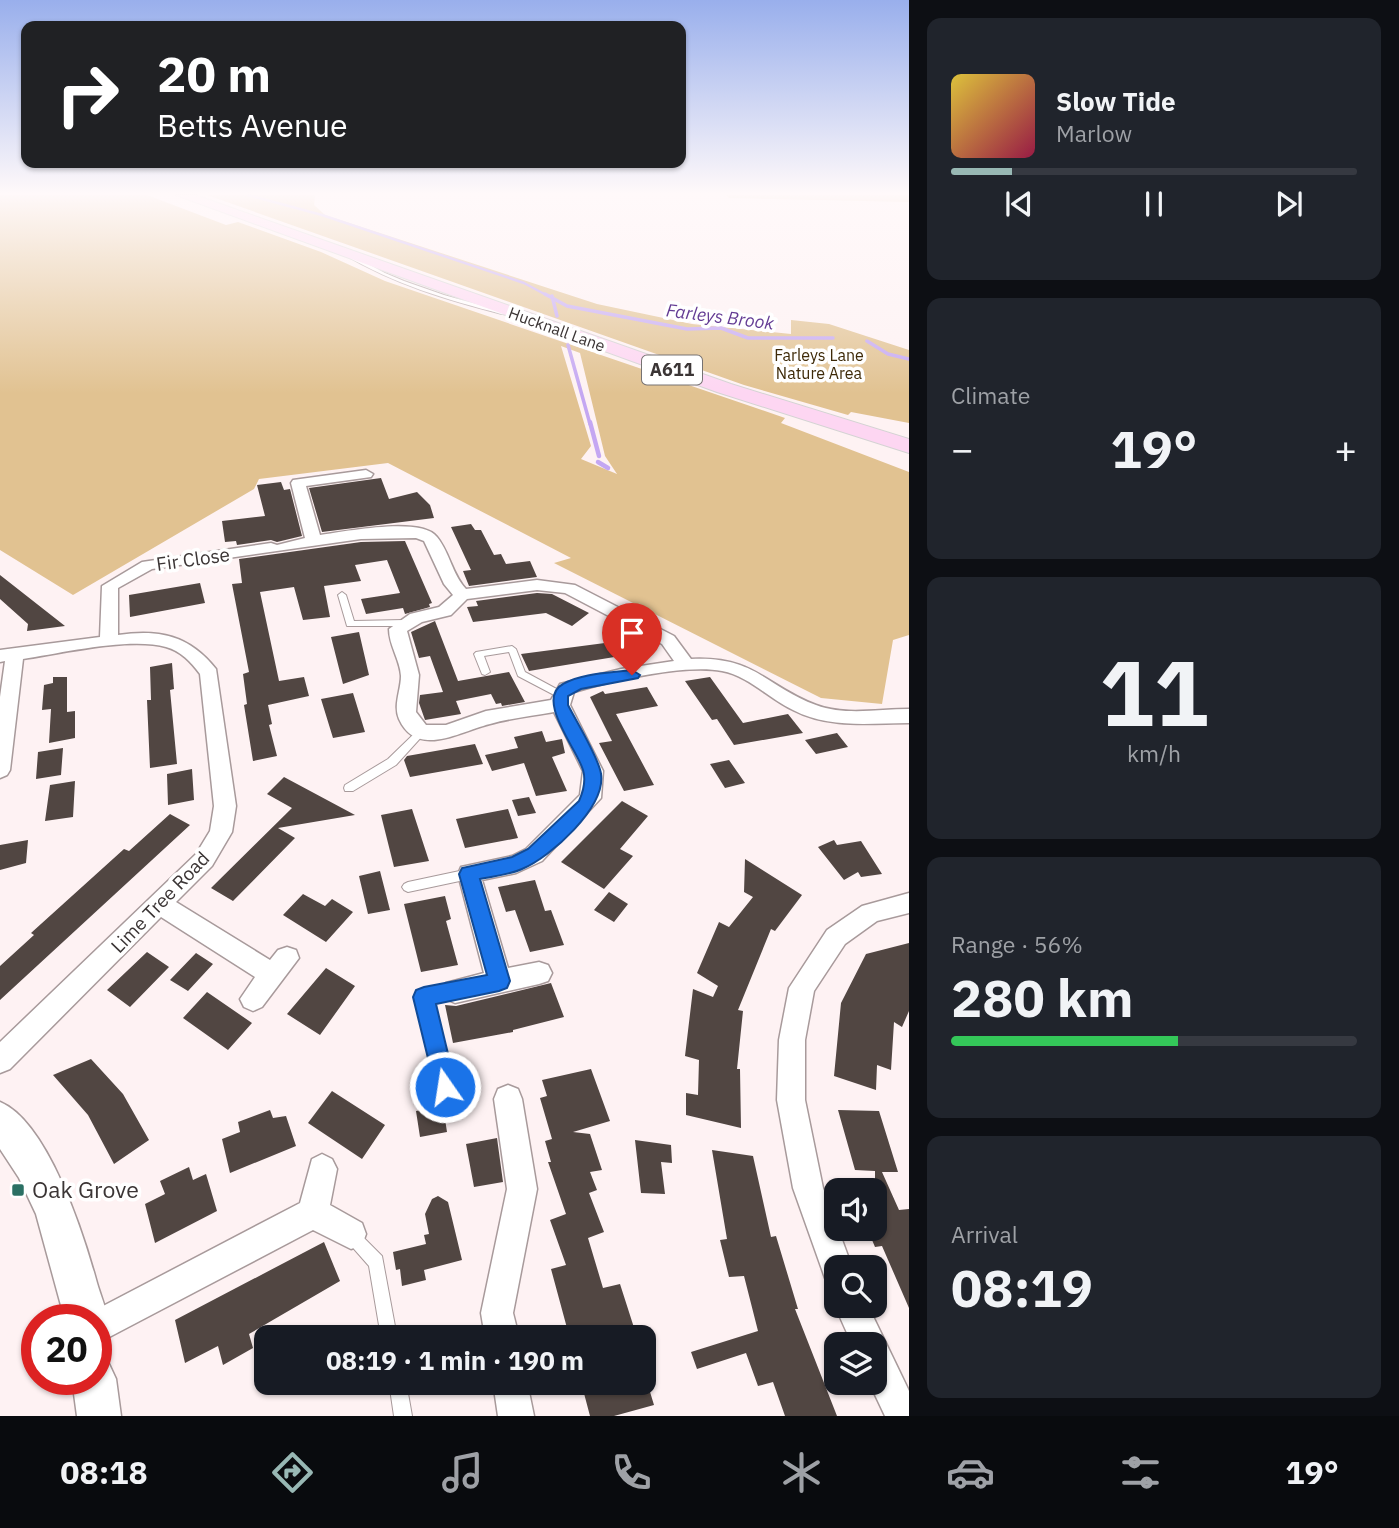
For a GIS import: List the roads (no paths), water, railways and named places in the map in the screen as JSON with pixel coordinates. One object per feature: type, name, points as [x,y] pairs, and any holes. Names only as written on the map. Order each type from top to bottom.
[{"type":"main road","name":"Hucknall Lane","points":[[367,261],[724,388],[909,446]]},
{"type":"main road","name":"Hucknall Lane","points":[[816,415],[909,434]]},
{"type":"street","points":[[314,542],[298,483],[366,474]]},
{"type":"street","name":"Fir Close","points":[[109,639],[110,586],[149,565],[249,545],[277,547],[392,531],[425,533],[452,584],[462,595]]},
{"type":"street","points":[[686,665],[668,640],[569,589],[537,585],[462,595],[445,611],[404,623],[398,629],[397,637],[410,675],[406,709],[411,723],[422,731],[437,733],[461,729],[483,718],[560,700],[567,688],[579,684],[686,665],[721,664],[778,691],[799,705],[825,714],[850,718],[909,716]]},
{"type":"street","name":"Lime Tree Road","points":[[0,1060],[204,860],[221,832],[225,806],[209,673],[195,655],[174,643],[144,636],[7,655]]},
{"type":"street","points":[[0,770],[7,655]]},
{"type":"street","points":[[499,981],[469,874],[516,864],[534,855],[590,798],[593,771],[560,700]]},
{"type":"street","points":[[832,1255],[808,1188],[791,1100],[792,1040],[802,988],[836,937],[870,913],[909,903]]},
{"type":"street","points":[[160,905],[280,967],[253,999]]},
{"type":"street","points":[[455,991],[539,973]]},
{"type":"street","points":[[500,1325],[498,1313],[522,1189],[508,1099]]},
{"type":"street","points":[[0,1120],[43,1185],[68,1247],[82,1304]]},
{"type":"street","points":[[313,1213],[321,1170]]},
{"type":"street","points":[[313,1213],[351,1234]]},
{"type":"street","points":[[112,1320],[313,1213]]},
{"type":"street","points":[[887,1382],[903,1416]]},
{"type":"street","points":[[96,1395],[99,1416]]},
{"type":"street","points":[[512,1395],[516,1416]]},
{"type":"lane","points":[[342,595],[350,624],[404,623]]},
{"type":"lane","points":[[485,672],[479,654],[512,649],[521,674],[560,700]]},
{"type":"lane","points":[[349,788],[392,762],[422,731]]},
{"type":"lane","points":[[408,887],[469,874]]},
{"type":"lane","points":[[445,1087],[424,997],[455,991]]},
{"type":"lane","points":[[351,1234],[376,1262],[387,1325]]},
{"type":"lane","points":[[399,1395],[403,1416]]},
{"type":"waterway","name":"Farleys Brook","points":[[459,261],[524,283],[548,296]]},
{"type":"waterway","name":"Farleys Brook","points":[[545,294],[553,298]]},
{"type":"waterway","name":"Farleys Brook","points":[[553,298],[567,306],[687,329],[721,328],[748,338],[833,338]]},
{"type":"waterway","points":[[553,298],[557,316]]},
{"type":"waterway","name":"Farleys Brook","points":[[867,341],[888,354],[909,359]]},
{"type":"waterway","points":[[568,345],[590,424]]},
{"type":"waterway","points":[[590,422],[599,456]]},
{"type":"waterway","points":[[598,462],[608,468]]},
{"type":"place","name":"Oak Grove","points":[[18,1190]]},
{"type":"park label","name":"Farleys Lane Nature Area","points":[[819,364]]}]
